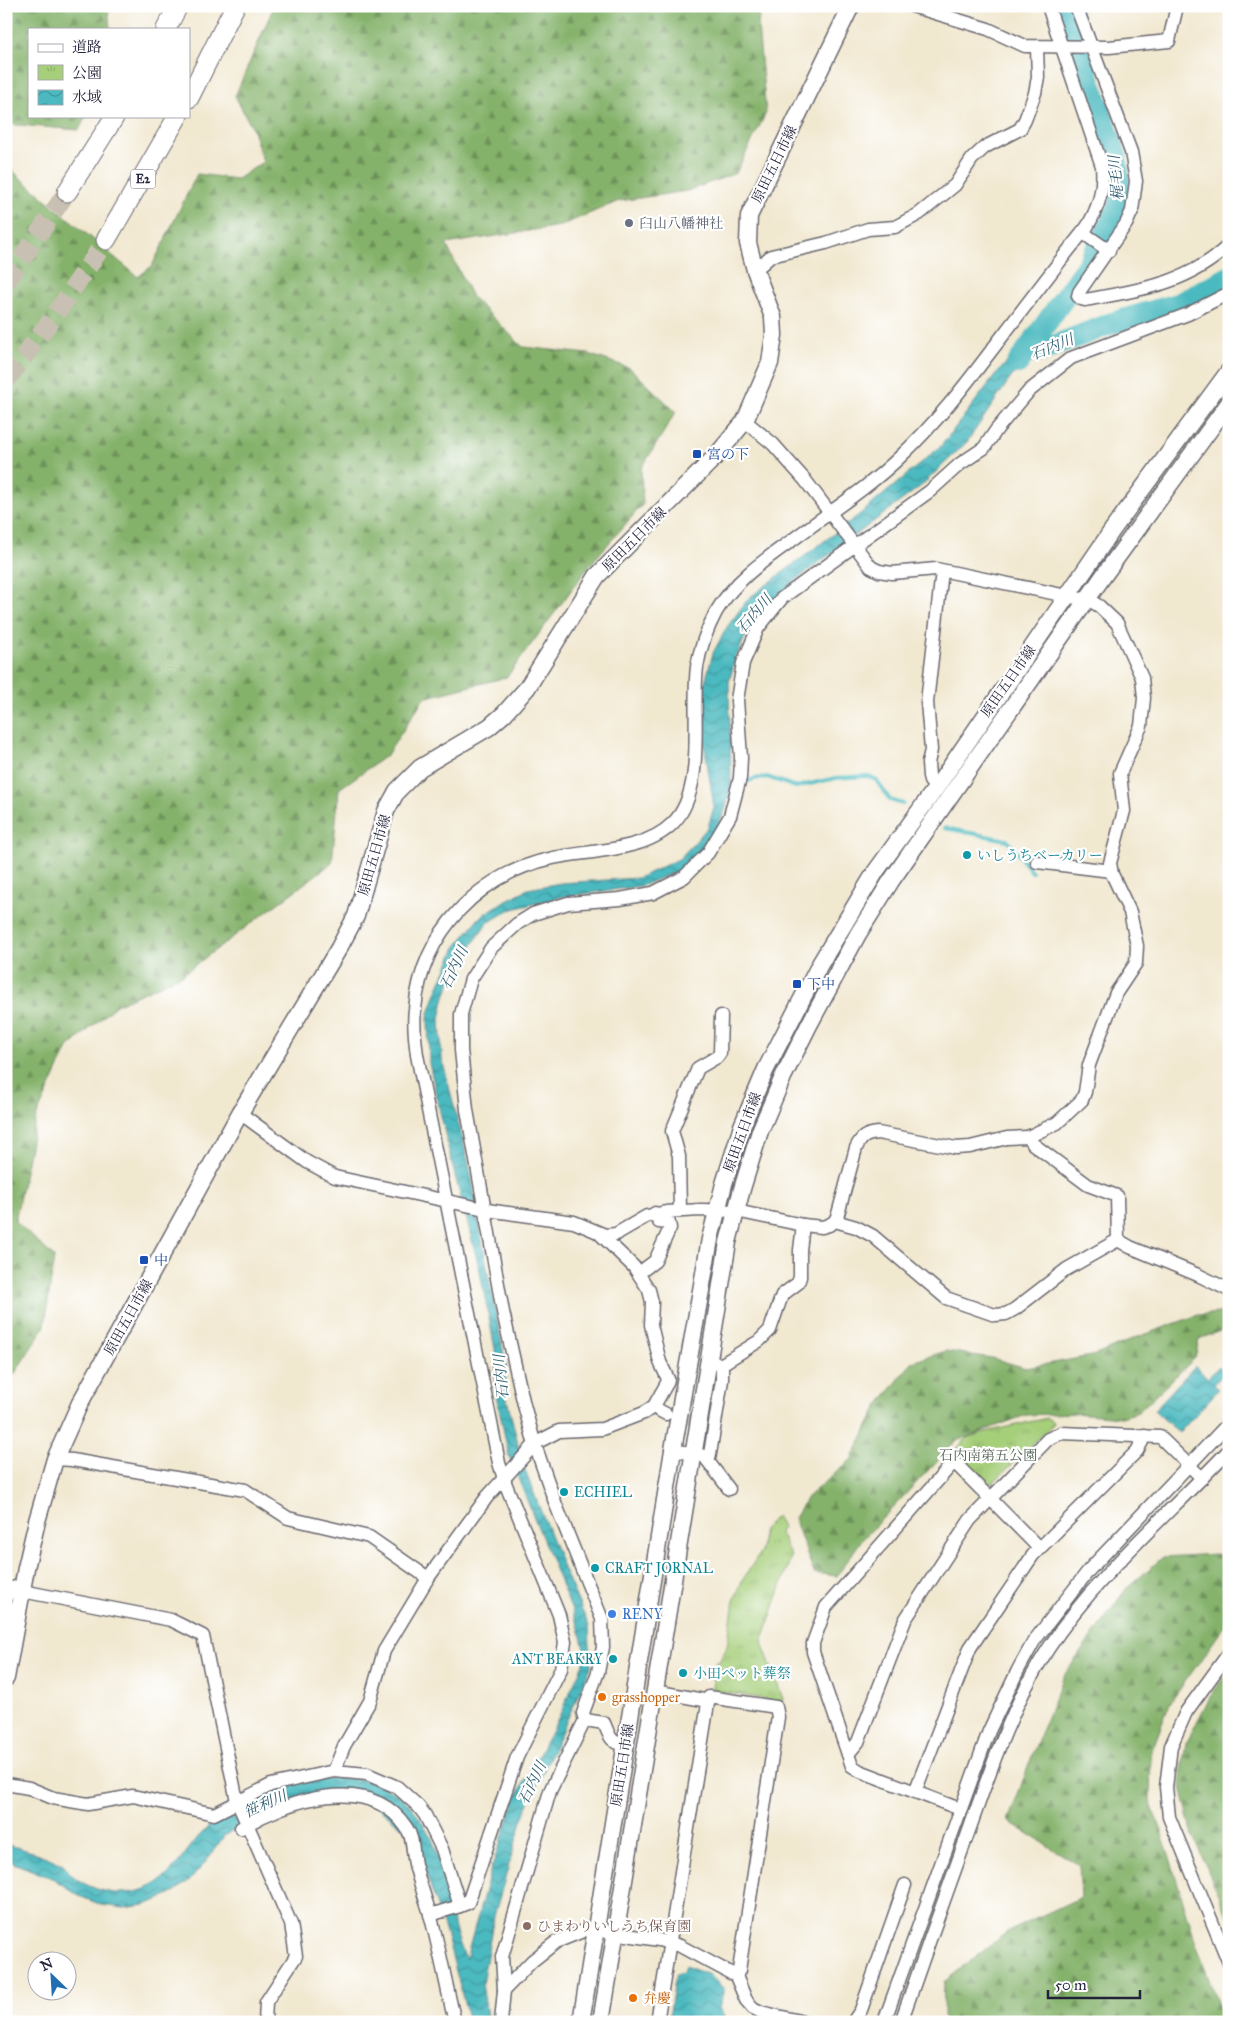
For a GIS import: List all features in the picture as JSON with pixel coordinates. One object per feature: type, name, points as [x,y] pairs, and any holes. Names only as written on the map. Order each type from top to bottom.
[{"type":"highway","points":[[167,28],[178,6]]},
{"type":"highway","points":[[190,96],[236,6]]},
{"type":"highway","points":[[67,192],[114,118]]},
{"type":"highway","name":"E2","points":[[106,240],[177,118]]},
{"type":"main road","name":"原田五日市線","points":[[6,1678],[36,1521],[55,1459],[80,1403],[240,1112],[339,948],[356,916],[386,811],[397,791],[420,768],[489,727],[504,714],[527,688],[597,576],[716,456],[745,421],[770,363],[774,335],[773,317],[755,270],[748,243],[749,216],[850,6]]},
{"type":"main road","name":"原田五日市線","points":[[581,2022],[673,1450],[710,1239],[742,1126],[766,1069],[820,964],[876,871],[936,788],[1113,529],[1229,371]]},
{"type":"main road","name":"原田五日市線","points":[[601,2022],[693,1453],[715,1364],[728,1242],[760,1131],[783,1077],[849,950],[891,881],[1086,600],[1229,403]]},
{"type":"street","points":[[912,6],[988,29],[1025,46],[1037,48],[1063,46],[1109,47],[1169,41],[1177,6]]},
{"type":"street","points":[[432,1915],[468,1903],[517,1757],[555,1682],[564,1656],[563,1628],[506,1476],[478,1362],[417,1055],[414,1011],[424,967],[444,927],[458,910],[486,886],[512,870],[555,857],[644,842],[672,824],[685,807],[692,786],[697,666],[709,627],[730,592],[744,577],[830,514],[899,459],[928,430],[1083,233],[1099,204],[1102,192],[1102,166],[1048,6]]},
{"type":"street","points":[[1076,6],[1131,152],[1136,181],[1132,211],[1126,224],[1078,296],[1085,300],[1165,284],[1202,266],[1229,245]]},
{"type":"street","points":[[755,270],[771,256],[826,243],[868,229],[895,227],[919,214],[955,185],[972,159],[985,147],[1020,129],[1025,120],[1038,77],[1037,48]]},
{"type":"street","points":[[1083,233],[1108,251]]},
{"type":"street","points":[[502,2022],[504,1990],[502,1957],[550,1791],[585,1720],[584,1712],[598,1672],[603,1647],[602,1619],[534,1445],[522,1399],[482,1209],[466,1110],[459,1032],[465,996],[480,963],[503,935],[533,914],[568,903],[620,899],[653,893],[684,877],[708,853],[730,816],[738,788],[741,758],[737,700],[738,681],[749,645],[769,612],[782,598],[852,543],[930,491],[960,464],[984,448],[997,429],[1029,391],[1071,358],[1188,314],[1229,293]]},
{"type":"street","points":[[240,1112],[307,1162],[335,1177],[482,1209],[574,1222],[605,1235],[616,1234],[654,1214],[680,1211],[736,1211],[803,1225],[822,1227],[835,1221],[856,1148],[860,1139],[868,1134],[878,1134],[956,1148],[970,1147],[1007,1138],[1028,1137],[1057,1123],[1082,1100],[1089,1065],[1116,993],[1136,963],[1137,946],[1130,912],[1111,871],[1111,857],[1124,811],[1120,773],[1141,726],[1144,698],[1142,678],[1117,623],[1099,606],[1086,600],[942,571],[892,573],[879,571],[871,567],[805,480],[773,444],[745,421]]},
{"type":"street","points":[[936,788],[930,781],[929,776],[930,750],[926,702],[942,571]]},
{"type":"street","points":[[1037,862],[1111,871]]},
{"type":"street","points":[[680,1211],[680,1160],[672,1131],[698,1068],[717,1058],[720,1053],[721,1016]]},
{"type":"street","points":[[1028,1137],[1033,1144],[1088,1185],[1117,1196],[1118,1240]]},
{"type":"street","points":[[639,1273],[655,1262],[670,1228],[669,1223],[659,1222],[654,1214]]},
{"type":"street","points":[[835,1221],[856,1227],[873,1236],[946,1298],[995,1315],[1006,1314],[1015,1309],[1067,1269],[1118,1240]]},
{"type":"street","points":[[708,1461],[722,1380],[715,1364],[765,1336],[773,1323],[782,1295],[798,1283],[801,1272],[800,1250],[803,1225]]},
{"type":"street","points":[[334,1771],[344,1746],[370,1701],[384,1651],[428,1578],[487,1497],[534,1445],[561,1431],[602,1429],[644,1413],[653,1407],[668,1379],[659,1360],[651,1325],[651,1296],[639,1273],[599,1233]]},
{"type":"street","points":[[1118,1240],[1229,1290]]},
{"type":"street","points":[[653,1407],[666,1414]]},
{"type":"street","points":[[884,2022],[989,1731],[1034,1641],[1089,1570],[1229,1423]]},
{"type":"street","points":[[848,1754],[858,1742],[905,1620],[969,1522],[1048,1438],[1056,1434],[1162,1438],[1202,1478]]},
{"type":"street","points":[[915,1792],[966,1655],[1028,1559],[1137,1451],[1145,1436]]},
{"type":"street","points":[[673,1450],[701,1455],[708,1461],[729,1489]]},
{"type":"street","points":[[900,2022],[994,1761],[1032,1676],[1072,1614],[1101,1581],[1229,1450]]},
{"type":"street","points":[[55,1459],[72,1460],[244,1490],[288,1518],[369,1536],[428,1578]]},
{"type":"street","points":[[960,1809],[856,1769],[848,1754],[812,1649],[824,1610],[954,1462],[1038,1548]]},
{"type":"street","points":[[6,1597],[12,1588],[23,1588],[171,1620],[203,1636],[238,1802],[245,1825],[291,1924],[296,1956],[266,2002],[265,2022]]},
{"type":"street","points":[[1229,1652],[1186,1712],[1171,1746],[1166,1786],[1169,1817],[1229,1964]]},
{"type":"street","points":[[654,1691],[708,1702]]},
{"type":"street","points":[[657,2022],[709,1697],[776,1707],[778,1717],[739,1970],[736,1976]]},
{"type":"street","points":[[585,1720],[604,1723],[612,1740],[625,1745]]},
{"type":"street","points":[[6,1784],[29,1788],[53,1798],[88,1804],[134,1796],[214,1814],[271,1785],[334,1771],[367,1774],[397,1787],[425,1815],[442,1849],[459,1906]]},
{"type":"street","points":[[245,1825],[287,1805],[342,1794],[358,1796],[377,1802],[393,1812],[407,1828],[412,1843],[414,1862],[432,1915],[455,2022]]},
{"type":"street","points":[[853,2022],[861,2010],[905,1885]]},
{"type":"street","points":[[504,1990],[532,1961],[556,1942],[585,1929],[596,1930],[669,1943],[690,1951],[736,1976],[746,2000],[753,2008],[761,2012],[804,2022]]},
{"type":"green space","points":[[6,6],[108,6],[110,28],[28,28],[28,118],[85,118],[79,130],[6,124]]},
{"type":"green space","points":[[274,6],[760,6],[758,26],[766,113],[736,173],[687,191],[619,201],[560,226],[446,244],[472,297],[523,347],[588,354],[630,368],[676,412],[641,469],[643,504],[590,565],[507,677],[424,698],[387,755],[339,789],[332,863],[182,975],[116,1005],[68,1048],[36,1117],[15,1221],[54,1257],[45,1326],[8,1384],[6,1395],[6,163],[18,176],[138,277],[152,266],[197,174],[237,179],[263,162],[253,130],[235,96]]},
{"type":"green space","points":[[1229,1312],[1229,1332],[1223,1330],[1199,1339],[1195,1358],[1138,1412],[1122,1417],[1074,1413],[1026,1415],[956,1441],[861,1541],[837,1576],[814,1573],[794,1518],[807,1497],[851,1460],[879,1405],[912,1362],[946,1351],[992,1358],[1026,1368],[1096,1355],[1135,1338],[1198,1315]]},
{"type":"green space","name":"石内南第五公園","points":[[1047,1418],[1053,1422],[1052,1425],[993,1483],[985,1484],[956,1456],[955,1451],[967,1438]]},
{"type":"green space","points":[[776,1516],[783,1528],[779,1531],[791,1557],[762,1642],[783,1699],[782,1702],[712,1690],[716,1662],[719,1662],[727,1646],[734,1601],[742,1581],[761,1551],[763,1531]]},
{"type":"green space","points":[[1216,1554],[1229,1557],[1229,1620],[1170,1703],[1151,1753],[1150,1801],[1224,2022],[947,2022],[943,2017],[944,1982],[1007,1932],[1081,1897],[1079,1865],[1008,1821],[1042,1729],[1065,1674],[1126,1589],[1163,1557]]},
{"type":"green space","points":[[1229,1671],[1229,1919],[1193,1836],[1180,1783],[1186,1743],[1211,1695]]},
{"type":"water","name":"笹利川","points":[[1027,339],[1081,341],[1040,357],[1012,376],[967,442],[921,486],[793,582],[763,610],[747,633],[736,657],[729,682],[731,784],[726,807],[717,829],[704,849],[685,868],[641,886],[561,897],[509,910],[486,924],[455,971],[445,996],[440,1018],[442,1059],[470,1169],[507,1370],[504,1387],[524,1468],[564,1570],[589,1626],[591,1667],[524,1814],[494,1916],[482,1984],[488,2022],[469,2022],[447,1936],[414,1837],[361,1793],[250,1818],[224,1836],[190,1880],[170,1895],[145,1905],[124,1908],[102,1905],[79,1896],[54,1879],[6,1860],[6,1844],[56,1861],[78,1880],[96,1889],[116,1893],[139,1891],[163,1879],[208,1827],[228,1812],[253,1798],[282,1787],[312,1780],[342,1778],[370,1782],[394,1792],[414,1810],[430,1835],[436,1849],[454,1927],[466,1959],[490,1872],[516,1797],[556,1723],[586,1657],[579,1628],[509,1456],[495,1390],[496,1354],[479,1267],[451,1160],[429,1063],[428,1016],[457,945],[480,917],[503,902],[528,889],[561,883],[638,878],[679,859],[695,842],[708,827],[714,807],[704,743],[705,682],[713,653],[727,627],[749,598],[864,511],[941,446],[994,377]]},
{"type":"water","points":[[1195,1366],[1208,1378],[1219,1366],[1225,1372],[1214,1384],[1219,1389],[1179,1433],[1154,1410]]},
{"type":"water","points":[[685,1966],[710,1975],[724,1989],[719,2008],[727,2022],[668,2022],[676,1974],[683,1972]]},
{"type":"waterway","name":"梶毛川","points":[[1018,363],[1088,264],[1121,203],[1116,156],[1064,6]]},
{"type":"waterway","name":"石内川","points":[[1041,351],[1112,323],[1180,303],[1229,277]]},
{"type":"waterway","points":[[742,784],[754,779],[767,777],[796,787],[836,778],[867,776],[876,780],[890,800],[903,804]]},
{"type":"waterway","points":[[945,828],[1007,840],[1032,872]]},
{"type":"tunnel","points":[[6,282],[67,192]]},
{"type":"tunnel","points":[[6,380],[55,315],[106,240]]},
{"type":"tunnel","points":[[671,1415],[712,1424]]},
{"type":"place","name":"臼山八幡神社","points":[[629,223]]},
{"type":"place","name":"宮の下","points":[[697,454]]},
{"type":"place","name":"いしうちベーカリー","points":[[967,855]]},
{"type":"place","name":"下中","points":[[797,984]]},
{"type":"place","name":"中","points":[[144,1260]]},
{"type":"place","name":"ECHIEL","points":[[564,1492]]},
{"type":"place","name":"CRAFT JORNAL","points":[[595,1568]]},
{"type":"place","name":"RENY","points":[[612,1614]]},
{"type":"place","name":"ANT BEAKRY","points":[[613,1659]]},
{"type":"place","name":"小田ペット葬祭","points":[[683,1673]]},
{"type":"place","name":"grasshopper","points":[[602,1697]]},
{"type":"place","name":"ひまわりいしうち保育園","points":[[527,1926]]},
{"type":"place","name":"弁慶","points":[[633,1998]]}]
